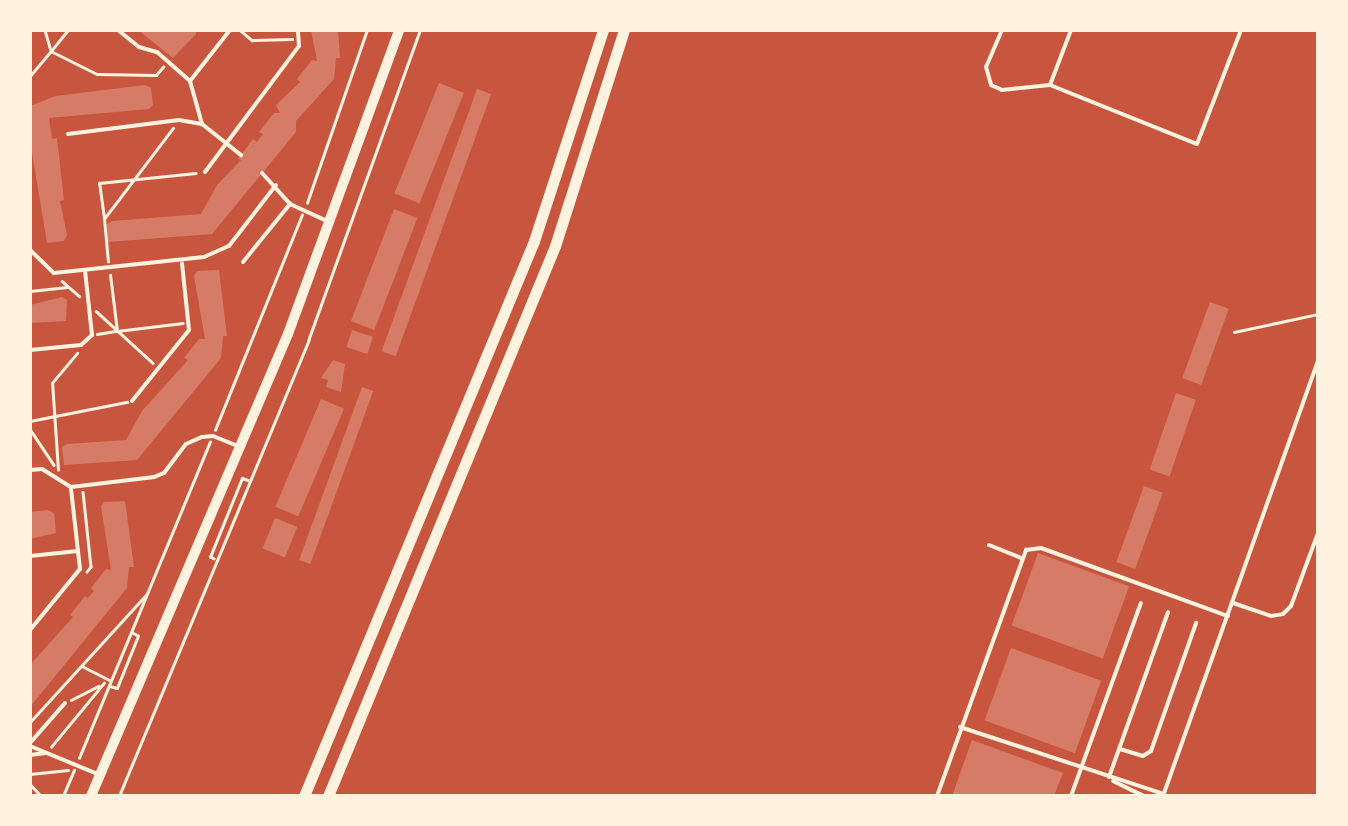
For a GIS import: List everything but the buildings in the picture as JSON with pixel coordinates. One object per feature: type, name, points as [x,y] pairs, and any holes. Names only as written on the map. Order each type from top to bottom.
[{"type":"highway","points":[[304,796],[534,242],[602,30]]},
{"type":"highway","points":[[328,796],[556,246],[624,30]]},
{"type":"main road","points":[[91,796],[331,223],[399,30]]},
{"type":"lane","points":[[118,30],[190,81],[202,124]]},
{"type":"lane","points":[[190,81],[230,30]]},
{"type":"lane","points":[[205,172],[299,46],[298,30]]},
{"type":"lane","points":[[1002,30],[986,68],[991,84],[1002,90],[1050,85],[1197,144],[1241,30]]},
{"type":"lane","points":[[1050,85],[1072,30]]},
{"type":"lane","points":[[68,134],[179,120],[202,124],[241,155]]},
{"type":"lane","points":[[262,173],[290,204],[331,223]]},
{"type":"lane","points":[[30,250],[54,274],[182,262],[229,246],[276,185]]},
{"type":"lane","points":[[242,262],[290,204]]},
{"type":"lane","points":[[132,401],[189,330],[182,262]]},
{"type":"lane","points":[[30,350],[82,345],[92,335],[85,272]]},
{"type":"lane","points":[[960,726],[1164,795],[1318,360]]},
{"type":"lane","points":[[30,470],[42,469],[71,487],[154,478],[164,473],[186,444],[213,436],[240,447]]},
{"type":"lane","points":[[30,630],[80,569],[71,487]]},
{"type":"lane","points":[[1233,604],[1270,616],[1283,614],[1291,606],[1318,533]]},
{"type":"lane","points":[[989,544],[1021,558]]},
{"type":"lane","points":[[937,796],[1026,550],[1041,548],[1228,616]]},
{"type":"lane","points":[[30,556],[78,551]]},
{"type":"lane","points":[[1071,796],[1140,603]]},
{"type":"lane","points":[[1109,779],[1168,612]]},
{"type":"lane","points":[[1120,748],[1143,756],[1152,750],[1196,624]]},
{"type":"lane","points":[[65,703],[30,745],[75,767],[100,774]]},
{"type":"lane","points":[[30,755],[46,753]]},
{"type":"lane","points":[[1109,779],[1144,796]]},
{"type":"path","points":[[46,30],[50,51]]},
{"type":"path","points":[[30,76],[68,30]]},
{"type":"path","points":[[62,796],[304,210],[367,30]]},
{"type":"path","points":[[119,796],[356,216],[420,30]]},
{"type":"path","points":[[242,31],[252,40],[299,39]]},
{"type":"path","points":[[50,51],[97,74],[156,76],[168,62]]},
{"type":"path","points":[[104,219],[179,120]]},
{"type":"path","points":[[117,331],[99,183],[205,172]]},
{"type":"path","points":[[30,291],[69,286],[159,368]]},
{"type":"path","points":[[1234,332],[1318,314]]},
{"type":"path","points":[[56,468],[52,383],[92,335],[188,322]]},
{"type":"path","points":[[30,421],[132,401]]},
{"type":"path","points":[[30,429],[71,487]]},
{"type":"path","points":[[216,560],[210,558],[242,478],[250,481]]},
{"type":"path","points":[[30,722],[147,596]]},
{"type":"path","points":[[82,666],[117,688],[138,636],[132,633]]},
{"type":"path","points":[[65,703],[108,683]]},
{"type":"path","points":[[46,753],[108,683]]},
{"type":"path","points":[[30,774],[75,767]]},
{"type":"path","points":[[30,784],[41,796]]}]
